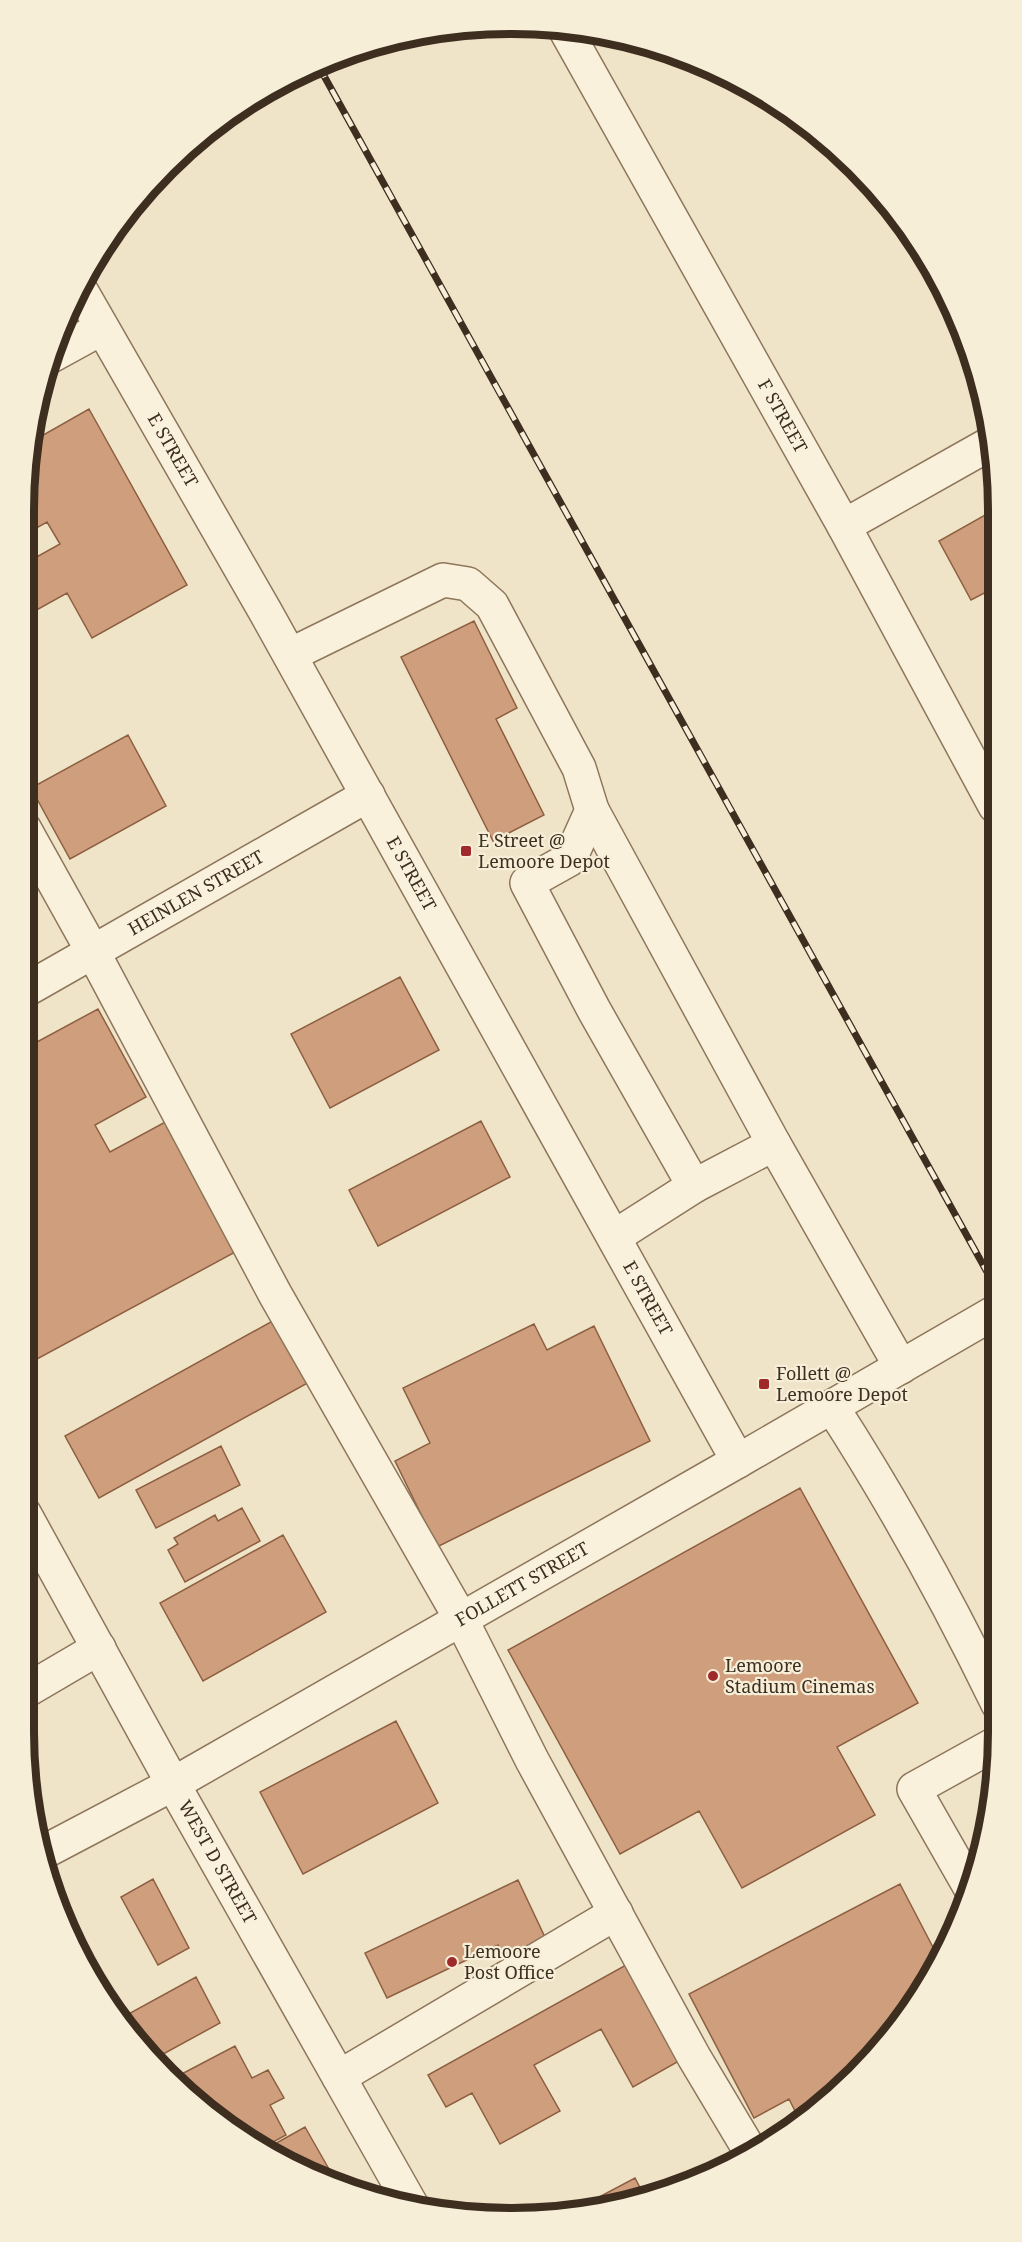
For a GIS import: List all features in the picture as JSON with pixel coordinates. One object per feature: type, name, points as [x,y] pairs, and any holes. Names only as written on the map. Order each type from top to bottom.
[{"type":"street","name":"F STREET","points":[[570,39],[844,526],[988,793]]},
{"type":"street","name":"E STREET","points":[[85,298],[369,795],[738,1461]]},
{"type":"street","points":[[63,349],[102,328]]},
{"type":"street","points":[[844,526],[983,448]]},
{"type":"street","points":[[290,655],[443,580],[468,584],[492,604],[579,768],[592,810],[774,1144],[901,1367]]},
{"type":"street","name":"HEINLEN STREET","points":[[34,985],[369,795]]},
{"type":"street","points":[[592,810],[570,859],[526,883],[594,1010],[694,1186]]},
{"type":"street","points":[[34,846],[275,1294],[461,1620],[532,1760],[694,2057],[747,2145]]},
{"type":"street","points":[[614,1237],[694,1186],[774,1144]]},
{"type":"street","name":"FOLLETT STREET","points":[[50,1849],[173,1784],[988,1316]]},
{"type":"street","points":[[832,1407],[921,1553],[988,1683]]},
{"type":"street","name":"WEST D STREET","points":[[34,1531],[173,1784],[407,2195]]},
{"type":"street","points":[[34,1686],[99,1648]]},
{"type":"street","points":[[964,1877],[914,1789],[987,1749]]},
{"type":"street","points":[[339,2077],[616,1913]]},
{"type":"building","points":[[89,409],[187,585],[92,638],[67,593],[34,611],[34,558],[60,544],[47,522],[34,529],[41,436]]},
{"type":"building","points":[[988,513],[988,591],[971,600],[939,541]]},
{"type":"building","points":[[474,621],[517,708],[496,719],[544,815],[493,841],[401,657]]},
{"type":"building","points":[[128,735],[166,806],[70,859],[34,793],[34,786]]},
{"type":"building","points":[[400,977],[439,1050],[330,1108],[291,1034]]},
{"type":"building","points":[[98,1009],[146,1097],[95,1125],[110,1152],[169,1120],[239,1250],[34,1361],[34,1044]]},
{"type":"building","points":[[481,1121],[510,1177],[378,1246],[349,1190]]},
{"type":"building","points":[[278,1318],[313,1380],[99,1498],[65,1436]]},
{"type":"building","points":[[534,1324],[547,1350],[594,1326],[650,1441],[437,1547],[395,1461],[430,1443],[403,1388]]},
{"type":"building","points":[[221,1446],[240,1485],[156,1528],[136,1490]]},
{"type":"building","name":"Lemoore Stadium Cinemas","points":[[800,1488],[918,1703],[837,1747],[875,1815],[742,1888],[699,1811],[620,1854],[508,1650]]},
{"type":"building","points":[[242,1508],[260,1541],[185,1582],[168,1550],[178,1544],[174,1538],[215,1515],[218,1521]]},
{"type":"building","points":[[283,1535],[326,1612],[203,1681],[160,1603]]},
{"type":"building","points":[[396,1721],[438,1803],[303,1874],[260,1792]]},
{"type":"building","points":[[153,1879],[189,1948],[158,1965],[121,1897]]},
{"type":"building","points":[[518,1880],[551,1950],[509,1970],[498,1945],[387,1998],[365,1953]]},
{"type":"building","points":[[900,1884],[934,1949],[907,1996],[869,2045],[848,2068],[796,2113],[789,2099],[754,2118],[689,1994]]},
{"type":"building","points":[[626,1965],[679,2061],[633,2087],[601,2029],[534,2065],[560,2111],[500,2144],[472,2093],[446,2107],[428,2075]]},
{"type":"building","points":[[196,1977],[220,2023],[162,2055],[128,2014]]},
{"type":"building","points":[[235,2046],[252,2078],[268,2070],[284,2098],[270,2105],[286,2135],[271,2143],[221,2109],[181,2074]]},
{"type":"building","points":[[305,2127],[330,2171],[300,2158],[274,2144]]},
{"type":"building","points":[[635,2178],[641,2189],[604,2198],[594,2200]]},
{"type":"railway","points":[[323,74],[988,1274]]},
{"type":"place","name":"E Street @ Lemoore Depot","points":[[466,851]]},
{"type":"place","name":"Follett @ Lemoore Depot","points":[[764,1384]]},
{"type":"place","name":"Lemoore Stadium Cinemas","points":[[713,1676]]},
{"type":"place","name":"Lemoore Post Office","points":[[452,1962]]}]
